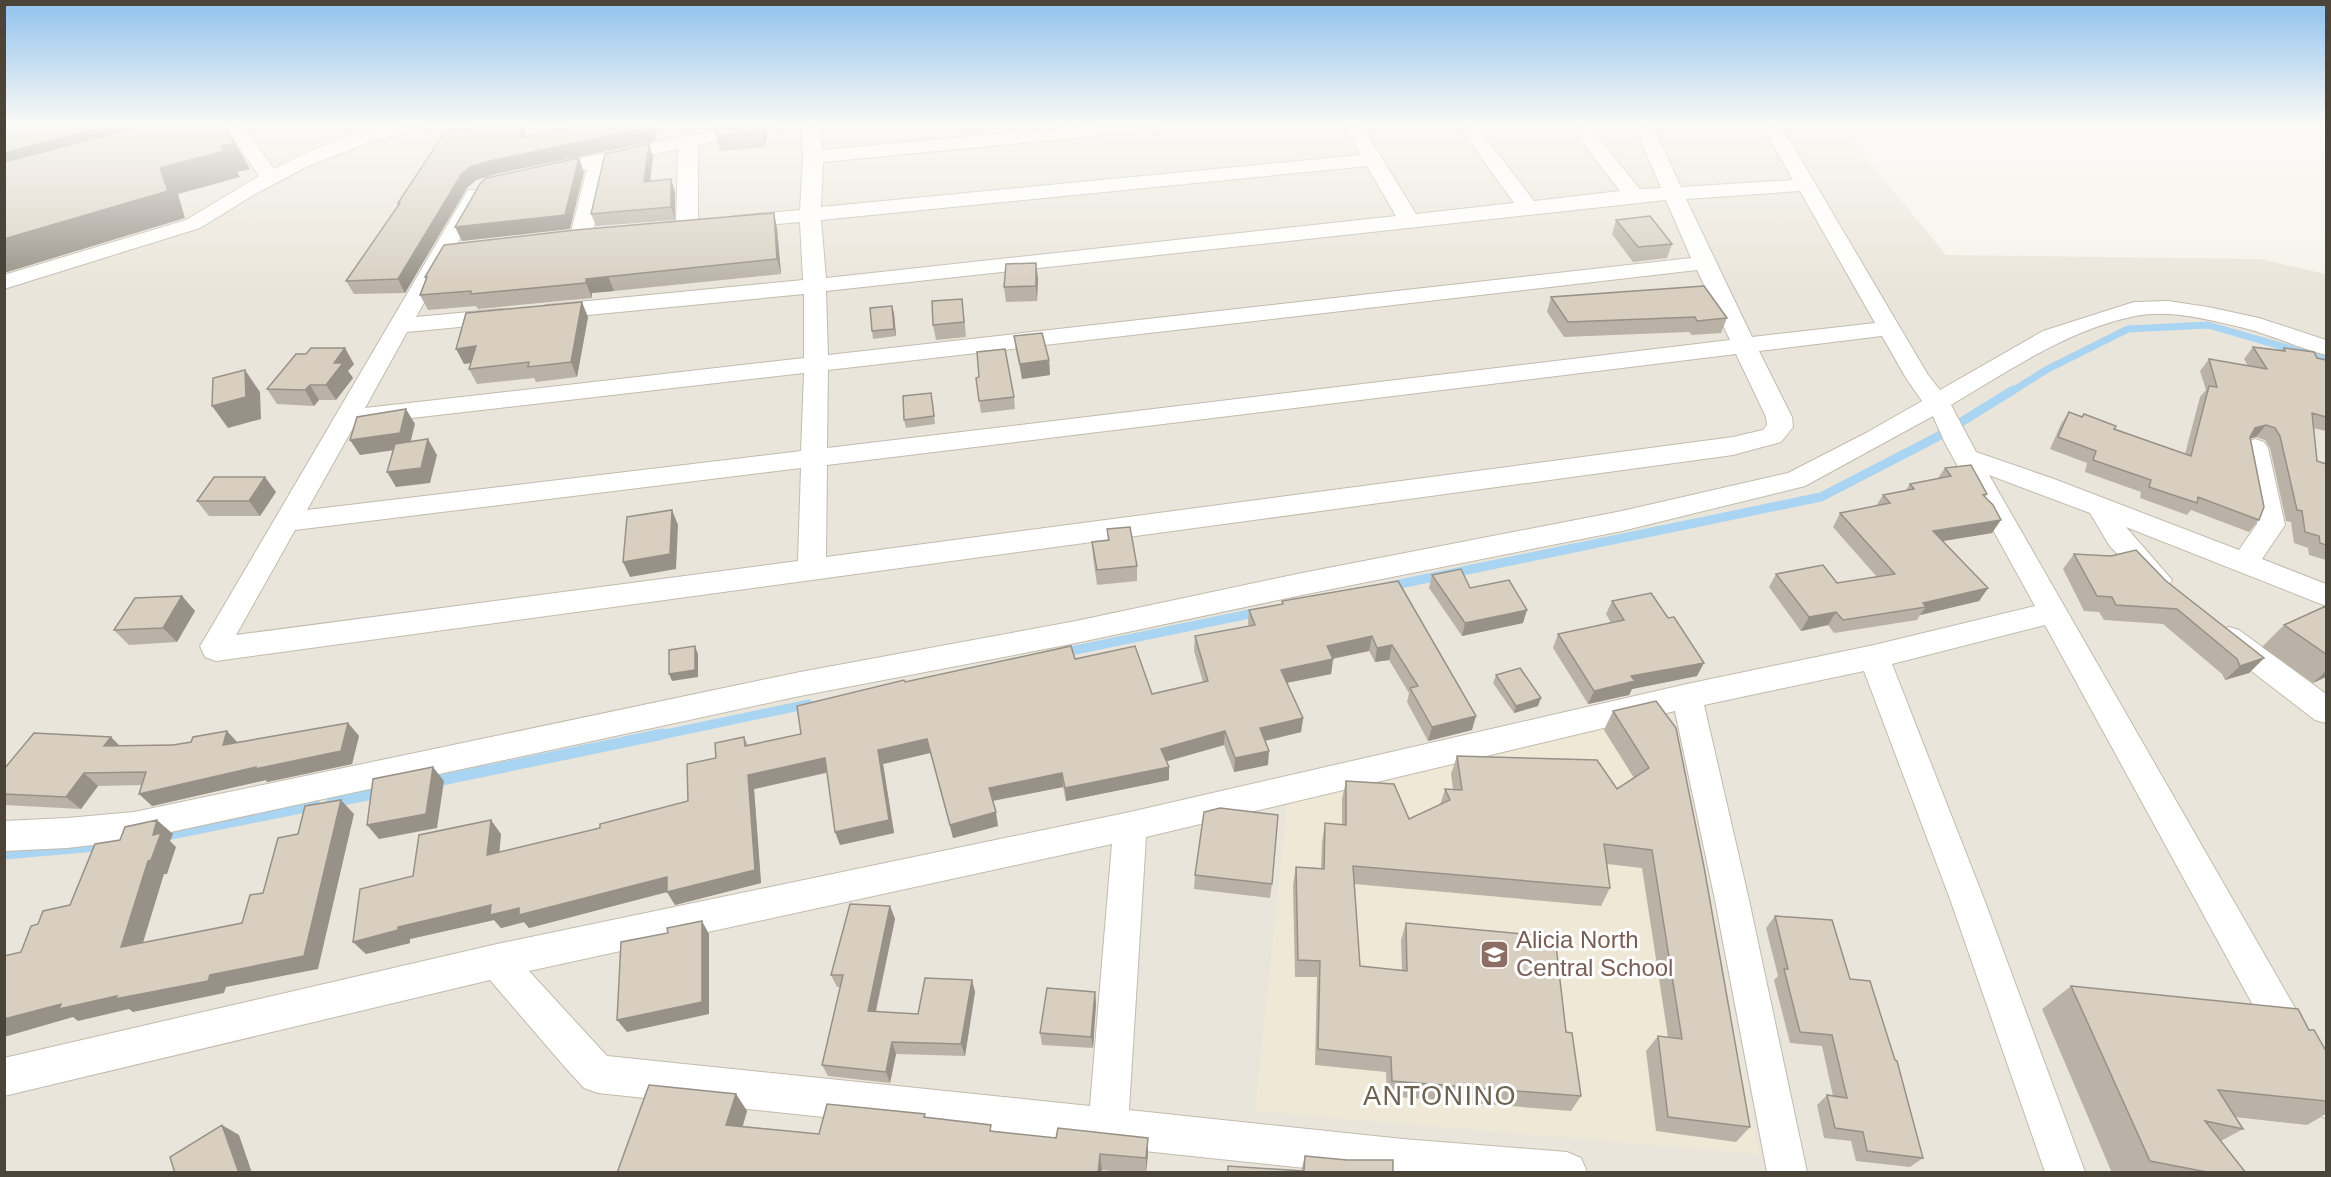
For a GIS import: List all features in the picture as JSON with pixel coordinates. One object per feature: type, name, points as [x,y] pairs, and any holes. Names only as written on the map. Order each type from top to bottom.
[{"type":"street","points":[[4,282],[193,224],[268,179]]},
{"type":"street","points":[[581,236],[595,179]]},
{"type":"street","points":[[687,228],[688,179]]},
{"type":"street","points":[[812,179],[810,215],[815,286],[816,366],[812,569]]},
{"type":"street","points":[[663,230],[1179,179]]},
{"type":"street","points":[[1384,179],[1409,220]]},
{"type":"street","points":[[1507,179],[1528,207]]},
{"type":"street","points":[[1620,179],[1634,196]]},
{"type":"street","points":[[490,184],[476,193],[285,522],[215,646],[216,649],[1733,446],[1772,436],[1779,427],[1779,417],[1704,263],[1666,179]]},
{"type":"street","points":[[1802,179],[1918,378],[1940,408],[2326,1099]]},
{"type":"street","points":[[399,326],[815,286],[1672,192],[1805,185]]},
{"type":"street","points":[[558,238],[605,234]]},
{"type":"street","points":[[442,252],[465,249]]},
{"type":"street","points":[[345,418],[1704,263]]},
{"type":"street","points":[[4,836],[67,833],[134,826],[800,684],[1076,632],[1302,584],[1622,521],[1796,480],[1940,408],[2051,336],[2134,309],[2168,308],[2208,314],[2251,323],[2326,348]]},
{"type":"street","points":[[285,522],[1890,328]]},
{"type":"street","points":[[2245,562],[2271,525],[2255,448]]},
{"type":"street","points":[[1963,451],[2326,595]]},
{"type":"street","points":[[2100,507],[2119,538],[2157,578],[2183,601]]},
{"type":"street","points":[[4,1077],[497,961],[1130,826],[1687,696],[1874,657],[2055,612]]},
{"type":"street","points":[[2209,623],[2326,711]]},
{"type":"street","points":[[1874,657],[1967,899],[2066,1173]]},
{"type":"street","points":[[1687,696],[1730,888],[1787,1173]]},
{"type":"street","points":[[1108,1127],[1130,826]]},
{"type":"street","points":[[497,961],[598,1074],[1108,1127],[1403,1166],[1567,1173]]},
{"type":"shaded area","points":[[5,179],[1883,179],[1946,255],[2260,259],[2326,274],[2326,1172],[5,1172]]},
{"type":"shaded area","name":"Alicia North Central School","points":[[1670,715],[1759,1154],[1255,1111],[1288,797]]},
{"type":"building","points":[[4,179],[164,179],[168,191],[4,239]]},
{"type":"building","points":[[414,179],[459,179],[398,279],[346,281],[400,203],[398,203]]},
{"type":"building","points":[[485,179],[574,179],[565,215],[455,227]]},
{"type":"building","points":[[599,179],[644,179],[644,182],[671,179],[671,207],[591,214]]},
{"type":"building","points":[[774,213],[777,259],[586,279],[586,283],[471,294],[471,291],[420,295],[427,277],[425,277],[444,245],[575,230]]},
{"type":"building","points":[[1650,216],[1672,244],[1638,247],[1616,220]]},
{"type":"building","points":[[1036,263],[1036,286],[1004,287],[1006,264]]},
{"type":"building","points":[[1704,286],[1727,318],[1697,321],[1695,317],[1568,322],[1551,297]]},
{"type":"building","points":[[962,299],[964,322],[933,325],[932,301]]},
{"type":"building","points":[[582,302],[571,362],[528,367],[529,362],[469,369],[476,346],[456,349],[466,313]]},
{"type":"building","points":[[892,306],[894,329],[872,331],[870,308]]},
{"type":"building","points":[[1042,333],[1049,360],[1020,364],[1014,336]]},
{"type":"building","points":[[2253,347],[2314,352],[2317,358],[2326,360],[2326,417],[2312,413],[2317,461],[2326,464],[2326,545],[2320,543],[2319,536],[2305,532],[2302,511],[2297,510],[2280,436],[2275,428],[2266,425],[2255,428],[2250,437],[2264,507],[2259,520],[2198,497],[2197,503],[2149,487],[2151,480],[2093,460],[2096,451],[2058,437],[2069,412],[2082,417],[2084,414],[2116,426],[2114,429],[2191,456],[2209,386],[2217,387],[2209,359],[2267,369]]},
{"type":"building","points":[[311,348],[345,348],[334,363],[343,363],[326,385],[310,385],[305,390],[267,389],[296,354],[306,354]]},
{"type":"building","points":[[1005,349],[1014,397],[979,401],[976,378],[979,377],[977,352]]},
{"type":"building","points":[[245,370],[246,397],[212,406],[213,378]]},
{"type":"building","points":[[931,393],[934,416],[904,420],[903,396]]},
{"type":"building","points":[[406,409],[400,433],[350,440],[357,417]]},
{"type":"building","points":[[428,439],[421,468],[387,472],[395,444]]},
{"type":"building","points":[[1971,465],[1987,494],[1983,495],[1993,505],[2001,520],[1933,531],[1988,588],[1923,603],[1926,607],[1843,620],[1836,612],[1809,617],[1776,574],[1823,565],[1837,583],[1895,574],[1840,513],[1890,503],[1883,495],[1914,489],[1910,484],[1951,476],[1945,468]]},
{"type":"building","points":[[214,477],[265,477],[249,501],[197,501]]},
{"type":"building","points":[[672,510],[670,554],[623,562],[627,517]]},
{"type":"building","points":[[1130,527],[1137,566],[1097,570],[1092,542],[1109,540],[1107,529]]},
{"type":"building","points":[[2136,550],[2166,581],[2264,658],[2240,666],[2237,659],[2177,609],[2116,605],[2112,597],[2097,596],[2074,554],[2111,556]]},
{"type":"building","points":[[1461,569],[1470,588],[1509,580],[1527,610],[1465,623],[1432,575]]},
{"type":"building","points":[[1398,581],[1476,716],[1432,727],[1410,688],[1418,686],[1392,645],[1377,648],[1372,636],[1327,646],[1333,659],[1281,670],[1303,718],[1260,728],[1269,751],[1235,758],[1225,731],[1161,749],[1169,767],[1065,788],[1062,773],[989,788],[996,812],[950,825],[927,739],[878,750],[889,820],[835,832],[825,758],[748,775],[755,870],[667,892],[667,877],[519,915],[519,908],[490,915],[491,905],[398,927],[398,930],[353,942],[360,889],[413,876],[419,835],[491,820],[487,855],[600,828],[600,824],[688,801],[687,764],[716,758],[715,743],[744,737],[745,746],[801,734],[797,706],[904,680],[905,682],[1071,646],[1075,659],[1135,646],[1152,694],[1208,681],[1195,636],[1255,625],[1249,610],[1283,604],[1282,601]]},
{"type":"building","points":[[1651,593],[1668,618],[1674,617],[1704,663],[1631,676],[1635,681],[1594,691],[1558,634],[1624,620],[1612,601]]},
{"type":"building","points":[[182,596],[163,628],[114,630],[135,598]]},
{"type":"building","points":[[2326,606],[2326,654],[2284,625]]},
{"type":"building","points":[[695,646],[695,670],[669,674],[669,650]]},
{"type":"building","points":[[1520,668],[1541,698],[1516,706],[1496,675]]},
{"type":"building","points":[[1656,701],[1676,728],[1704,867],[1750,1127],[1668,1117],[1658,1036],[1682,1039],[1652,850],[1604,844],[1610,888],[1353,866],[1360,966],[1407,971],[1406,923],[1555,937],[1566,1032],[1572,1033],[1581,1096],[1392,1081],[1391,1057],[1318,1049],[1320,961],[1298,960],[1296,867],[1324,869],[1325,823],[1346,825],[1346,781],[1394,784],[1409,819],[1450,800],[1445,789],[1462,790],[1457,756],[1597,760],[1617,789],[1649,768],[1613,711]]},
{"type":"building","points":[[348,723],[341,751],[255,769],[256,767],[139,794],[146,772],[84,773],[66,797],[4,794],[4,769],[34,733],[111,737],[104,746],[173,745],[191,742],[193,737],[227,731],[223,745]]},
{"type":"building","points":[[433,767],[426,814],[367,825],[373,779]]},
{"type":"building","points":[[341,800],[304,956],[210,975],[208,981],[115,999],[117,996],[59,1009],[61,1004],[4,1019],[4,956],[21,952],[31,926],[38,924],[43,911],[70,905],[95,844],[120,840],[125,827],[157,820],[153,835],[161,833],[151,860],[148,861],[121,947],[242,923],[250,895],[263,893],[278,838],[298,834],[305,806]]},
{"type":"building","points":[[1220,808],[1278,815],[1272,884],[1195,875],[1204,812]]},
{"type":"building","points":[[850,904],[890,906],[868,1011],[918,1014],[925,978],[972,980],[961,1044],[892,1042],[886,1072],[822,1065],[843,975],[831,975]]},
{"type":"building","points":[[1775,916],[1832,920],[1850,979],[1870,981],[1897,1061],[1923,1158],[1867,1151],[1863,1132],[1835,1128],[1827,1095],[1847,1098],[1832,1035],[1800,1032],[1784,969],[1788,969]]},
{"type":"building","points":[[702,921],[702,1002],[617,1020],[621,942],[668,933],[667,928]]},
{"type":"building","points":[[2071,986],[2298,1009],[2309,1030],[2314,1030],[2326,1051],[2326,1101],[2218,1090],[2243,1129],[2205,1121],[2246,1173],[2212,1173],[2150,1161]]},
{"type":"building","points":[[1047,988],[1095,992],[1091,1037],[1040,1033]]},
{"type":"building","points":[[649,1085],[736,1094],[726,1125],[819,1134],[827,1104],[925,1114],[924,1117],[991,1125],[990,1131],[1056,1138],[1058,1128],[1148,1138],[1146,1158],[1100,1154],[1098,1173],[617,1173]]},
{"type":"building","points":[[222,1125],[239,1173],[175,1173],[170,1157]]},
{"type":"building","points":[[1305,1156],[1347,1160],[1393,1160],[1393,1173],[1228,1173],[1228,1166],[1304,1171]]},
{"type":"waterway","points":[[2011,392],[2046,370],[2128,329],[2208,325],[2326,359]]},
{"type":"waterway","points":[[1390,586],[1821,497],[1937,437],[2013,390]]},
{"type":"waterway","points":[[1061,653],[1259,612]]},
{"type":"waterway","points":[[656,736],[809,704]]},
{"type":"waterway","points":[[432,782],[663,734]]},
{"type":"waterway","points":[[332,802],[383,792]]},
{"type":"waterway","points":[[161,836],[315,805]]},
{"type":"waterway","points":[[4,854],[106,845]]},
{"type":"place","name":"Alicia North Central School","points":[[1495,954]]},
{"type":"district","name":"ANTONINO","points":[[1440,1096]]}]
